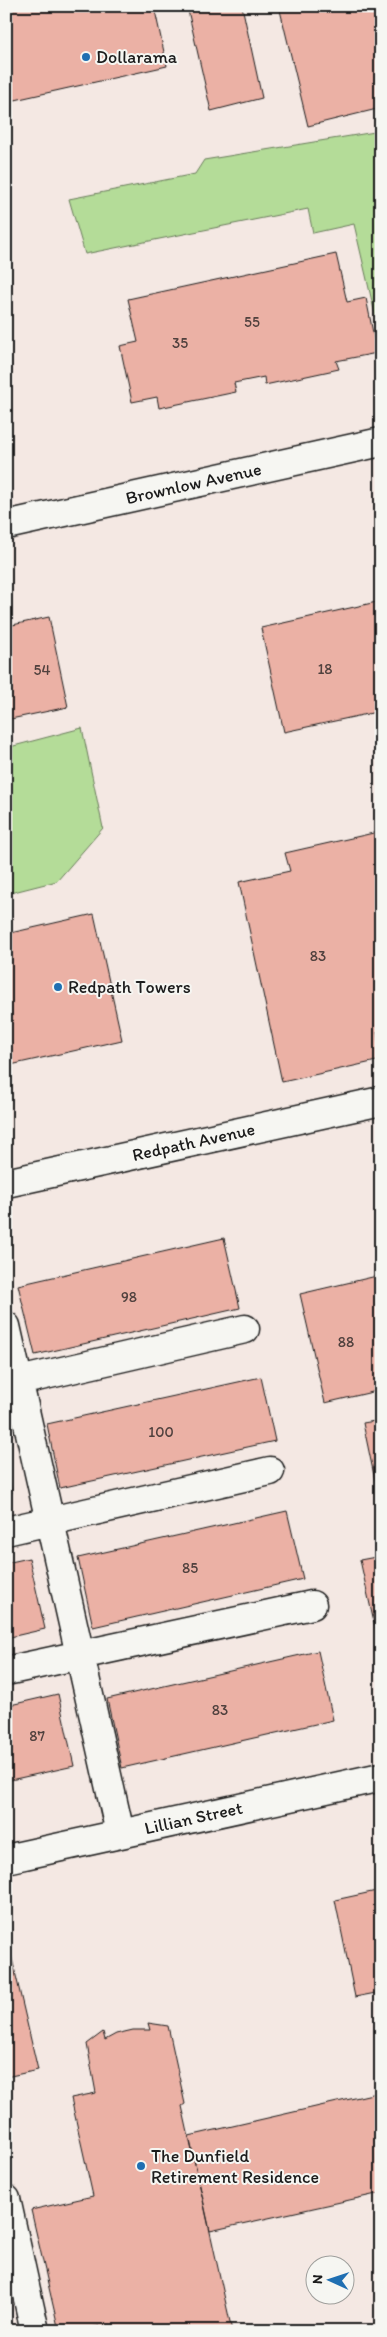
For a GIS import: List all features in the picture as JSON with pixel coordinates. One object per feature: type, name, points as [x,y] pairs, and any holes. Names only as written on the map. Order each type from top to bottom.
[{"type":"street","name":"Brownlow Avenue","points":[[6,525],[381,442]]},
{"type":"street","name":"Redpath Avenue","points":[[6,1183],[381,1101]]},
{"type":"street","points":[[6,1326],[13,1383],[51,1522],[120,1833]]},
{"type":"street","points":[[13,1383],[245,1328]]},
{"type":"street","points":[[6,1531],[270,1471]]},
{"type":"street","points":[[6,1671],[312,1605]]},
{"type":"street","name":"Lillian Street","points":[[6,1859],[381,1777]]},
{"type":"street","points":[[6,2199],[35,2331]]},
{"type":"green space","points":[[381,131],[381,340],[354,224],[313,233],[308,209],[85,254],[69,199],[195,174],[204,160]]},
{"type":"green space","points":[[82,728],[103,828],[57,881],[6,894],[6,748]]},
{"type":"building","name":"Dollarama","points":[[6,6],[154,6],[167,66],[6,102],[6,49],[11,48],[6,26]]},
{"type":"building","points":[[187,6],[242,6],[262,98],[211,111]]},
{"type":"building","points":[[279,6],[381,6],[381,108],[308,126]]},
{"type":"building","points":[[336,254],[347,302],[366,298],[377,353],[336,361],[339,369],[265,385],[264,377],[234,383],[236,392],[159,408],[157,397],[132,402],[120,346],[138,342],[128,299]]},
{"type":"building","points":[[381,601],[381,711],[284,732],[261,628]]},
{"type":"building","points":[[49,617],[68,707],[6,720],[6,630],[9,630],[8,626]]},
{"type":"building","points":[[378,832],[381,846],[381,1031],[377,1032],[381,1060],[282,1082],[239,882],[290,871],[285,853]]},
{"type":"building","name":"Redpath Towers","points":[[94,914],[122,1040],[6,1066],[6,934]]},
{"type":"building","points":[[224,1238],[240,1308],[35,1355],[18,1285]]},
{"type":"building","points":[[381,1275],[381,1390],[325,1403],[300,1294]]},
{"type":"building","points":[[261,1377],[275,1441],[60,1488],[47,1424]]},
{"type":"building","points":[[381,1420],[381,1509],[363,1423]]},
{"type":"building","points":[[6,1465],[12,1493],[6,1494]]},
{"type":"building","points":[[287,1511],[303,1579],[93,1627],[78,1558]]},
{"type":"building","points":[[381,1556],[381,1654],[360,1560]]},
{"type":"building","points":[[29,1558],[45,1629],[6,1638],[6,1563]]},
{"type":"building","points":[[318,1651],[333,1720],[122,1768],[107,1699]]},
{"type":"building","points":[[58,1694],[74,1766],[6,1781],[6,1706]]},
{"type":"building","points":[[381,1890],[381,1992],[355,1997],[335,1900]]},
{"type":"building","points":[[6,1933],[38,2070],[6,2077]]},
{"type":"building","name":"The Dunfield Retirement Residence","points":[[148,2023],[168,2026],[185,2104],[182,2106],[232,2331],[100,2331],[99,2326],[78,2331],[59,2331],[31,2210],[93,2196],[71,2098],[96,2093],[87,2044],[103,2032],[105,2040],[116,2034],[133,2030],[150,2030]]},
{"type":"building","points":[[381,2092],[381,2193],[210,2231],[189,2136]]},
{"type":"place","name":"Dollarama","points":[[86,57]]},
{"type":"place","name":"Redpath Towers","points":[[58,987]]},
{"type":"place","name":"The Dunfield Retirement Residence","points":[[141,2166]]}]
